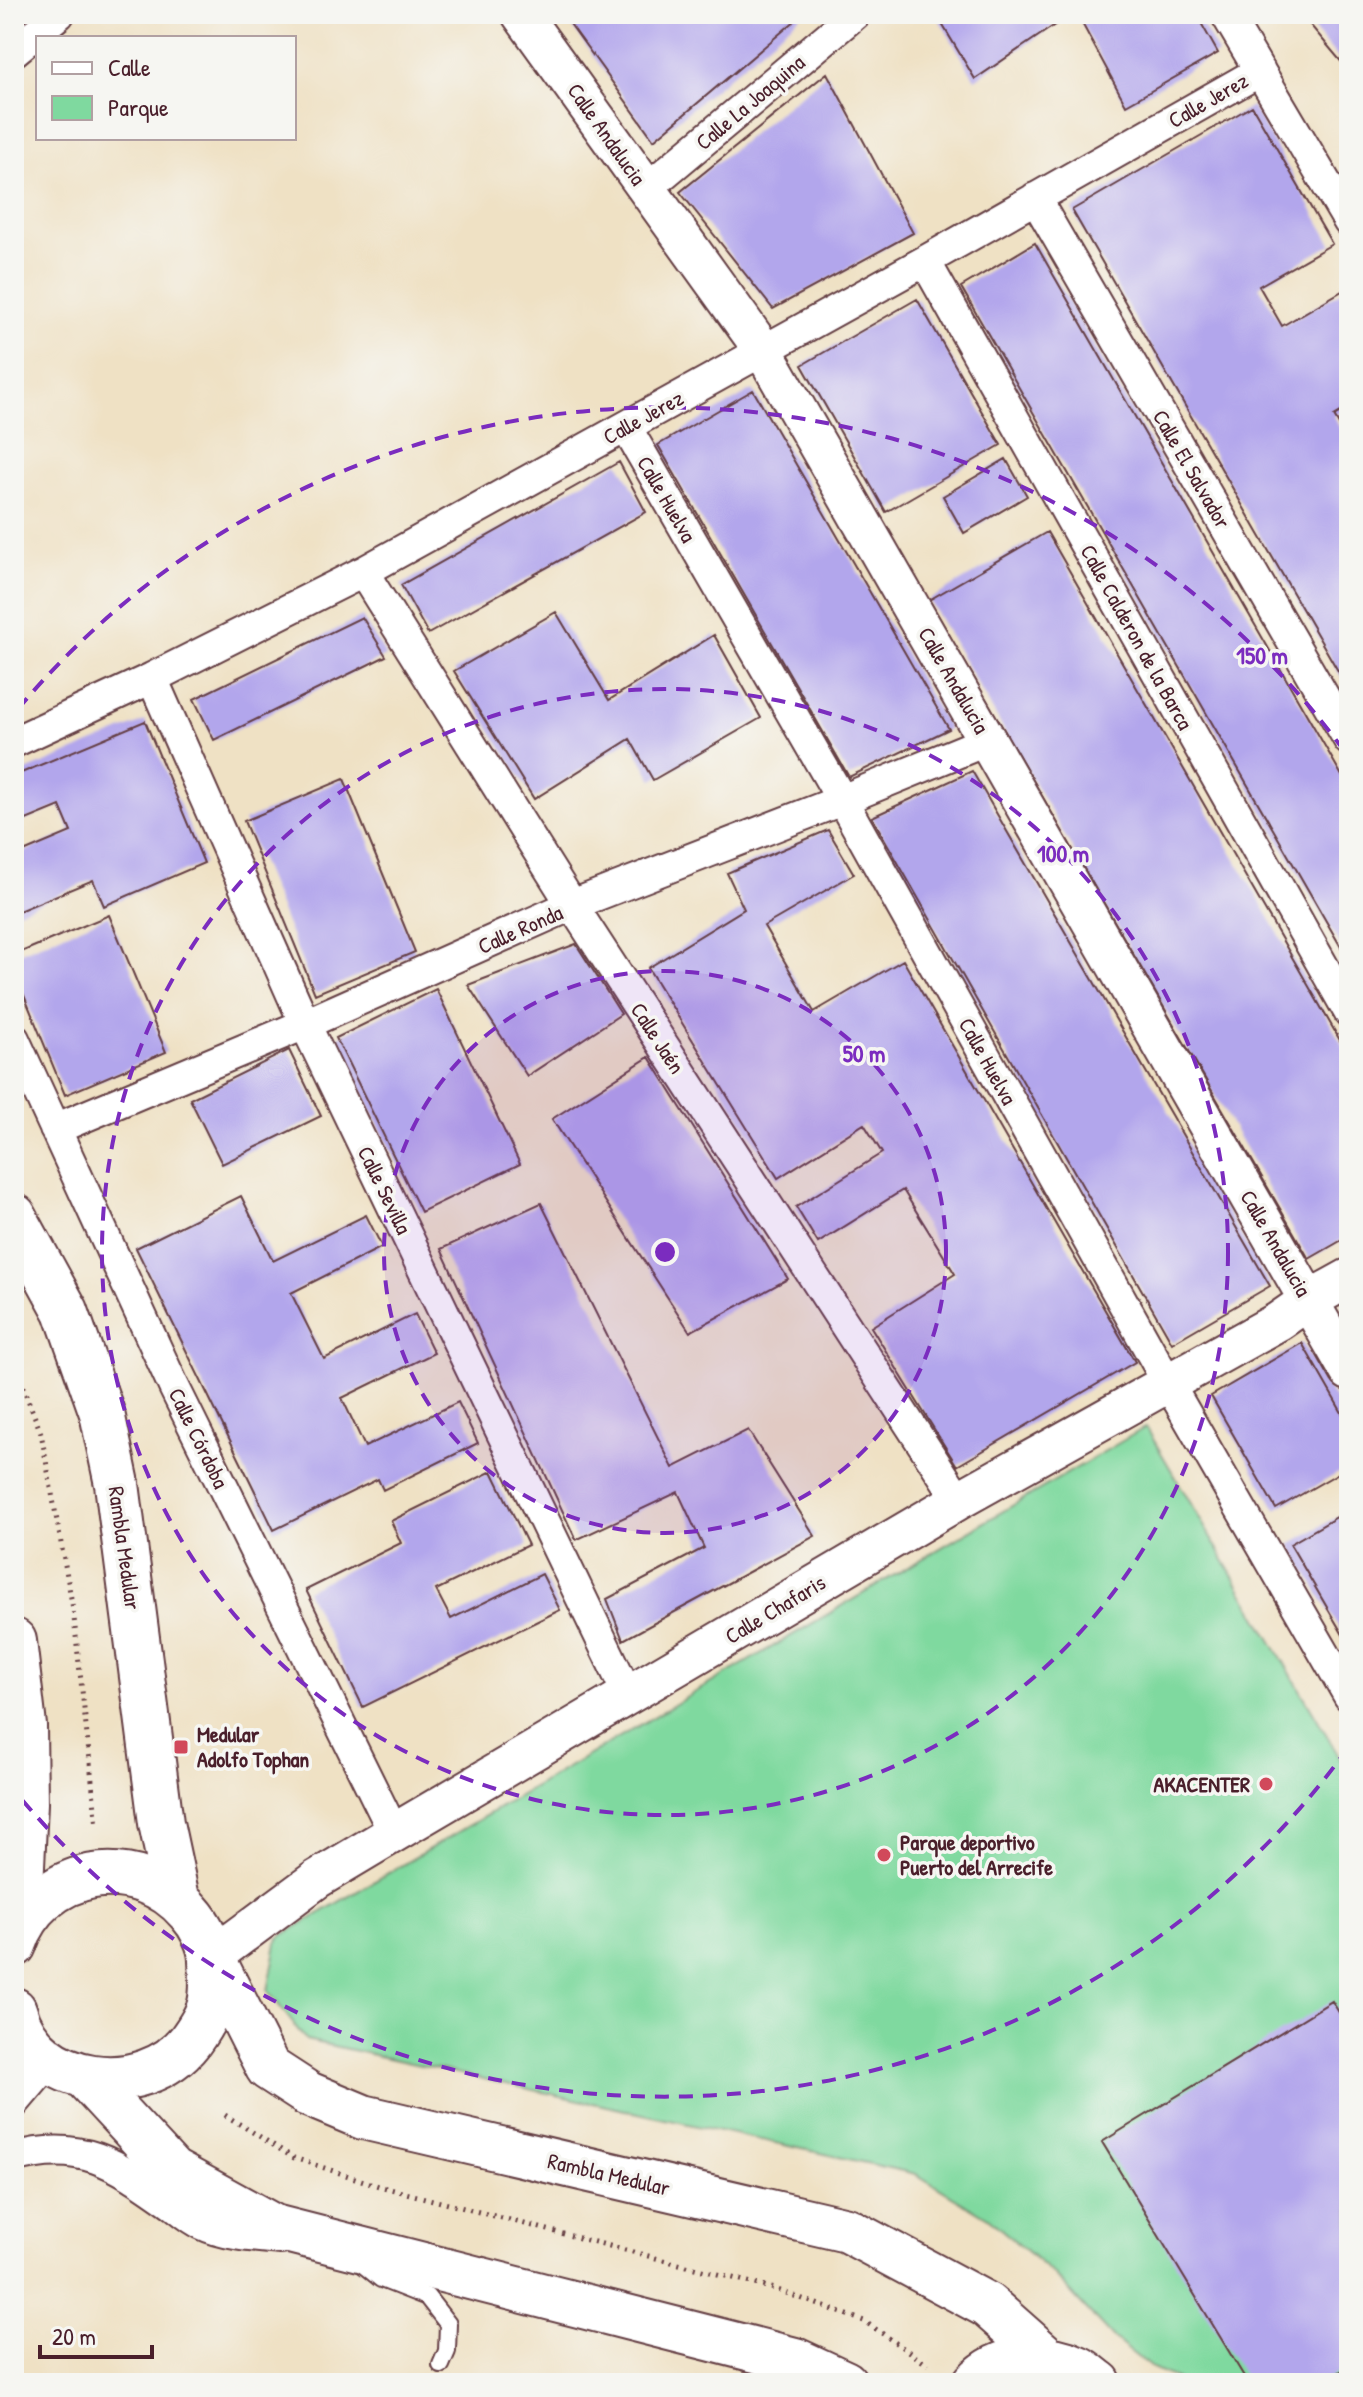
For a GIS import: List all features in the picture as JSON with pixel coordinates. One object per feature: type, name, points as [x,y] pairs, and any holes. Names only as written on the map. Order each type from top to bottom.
[{"type":"main road","name":"Rambla Medular","points":[[14,1216],[66,1311],[102,1413],[117,1484],[161,1823],[177,1898],[199,1923],[212,1957],[268,2068],[308,2094],[363,2117],[847,2230],[987,2305],[1048,2359]]},
{"type":"main road","points":[[14,1641],[24,1726],[25,1803],[17,1937]]},
{"type":"main road","points":[[17,1937],[37,1905],[61,1886],[93,1875],[122,1874],[150,1882],[177,1898]]},
{"type":"main road","points":[[50,2071],[126,2079],[156,2070],[180,2053],[200,2028],[210,2004],[212,1957]]},
{"type":"main road","points":[[14,2010],[50,2071],[172,2171],[274,2227],[795,2360],[845,2383]]},
{"type":"main road","points":[[975,2383],[982,2375],[1013,2361],[1048,2359],[1079,2368],[1099,2383]]},
{"type":"street","points":[[14,51],[59,14]]},
{"type":"street","name":"Calle Andalucia","points":[[521,14],[763,350],[1349,1371]]},
{"type":"street","name":"Calle La Joaquina","points":[[646,189],[855,14]]},
{"type":"street","points":[[1226,14],[1349,222]]},
{"type":"street","name":"Calle Jerez","points":[[14,742],[152,678],[363,572],[925,261],[1260,71]]},
{"type":"street","name":"Calle El Salvador","points":[[1035,198],[1349,740]]},
{"type":"street","name":"Calle Calderon de la Barca","points":[[925,261],[1349,1012]]},
{"type":"street","name":"Calle Huelva","points":[[626,427],[842,800],[1168,1383],[1349,1696]]},
{"type":"street","name":"Calle Jaén","points":[[363,572],[572,905],[959,1500]]},
{"type":"street","name":"Calle Sevilla","points":[[152,678],[305,1024],[629,1697]]},
{"type":"street","name":"Calle Ronda","points":[[55,1129],[305,1024],[572,905],[988,740]]},
{"type":"street","name":"Calle Córdoba","points":[[14,1039],[174,1387],[394,1833]]},
{"type":"street","name":"Calle Chafaris","points":[[212,1957],[317,1879],[394,1833],[959,1500],[1279,1321],[1349,1278]]},
{"type":"street","points":[[14,2103],[50,2071]]},
{"type":"street","points":[[14,2158],[30,2153],[76,2151],[117,2165],[203,2225],[270,2238],[337,2243]]},
{"type":"lane","points":[[337,2243],[381,2279],[427,2297],[448,2324],[447,2351],[441,2365]]},
{"type":"path","points":[[14,1364],[41,1433],[73,1609],[97,1826]]},
{"type":"path","points":[[225,2115],[294,2158],[379,2186],[775,2289],[864,2321],[928,2365]]},
{"type":"green space","name":"Parque deportivo Puerto del Arrecife","points":[[1146,1427],[1349,1773],[1349,2383],[1185,2383],[1150,2367],[1113,2338],[1053,2274],[988,2218],[916,2174],[306,2040],[268,1991],[278,1938]]},
{"type":"building","points":[[563,14],[803,14],[654,140]]},
{"type":"building","points":[[936,14],[1071,14],[975,79]]},
{"type":"building","points":[[1077,14],[1196,14],[1218,53],[1126,105]]},
{"type":"building","points":[[1301,14],[1349,14],[1349,71]]},
{"type":"building","points":[[827,73],[913,233],[773,309],[680,192]]},
{"type":"building","points":[[1252,106],[1332,244],[1259,286],[1282,326],[1349,287],[1349,407],[1334,416],[1349,442],[1349,690],[1072,210]]},
{"type":"building","points":[[1035,243],[1349,788],[1349,961],[961,287]]},
{"type":"building","points":[[917,299],[1001,445],[886,512],[802,365]]},
{"type":"building","points":[[753,390],[949,729],[849,777],[658,445]]},
{"type":"building","points":[[1006,459],[1027,496],[964,533],[943,496]]},
{"type":"building","points":[[619,462],[646,512],[428,634],[401,585]]},
{"type":"building","points":[[1047,532],[1349,1056],[1349,1236],[1309,1259],[929,600]]},
{"type":"building","points":[[556,612],[609,700],[714,635],[761,718],[653,780],[630,739],[534,799],[454,671]]},
{"type":"building","points":[[362,617],[386,656],[214,740],[194,699]]},
{"type":"building","points":[[145,721],[204,863],[104,906],[93,880],[14,913],[14,856],[71,832],[60,806],[14,825],[14,776]]},
{"type":"building","points":[[972,771],[1270,1286],[1172,1343],[872,817]]},
{"type":"building","points":[[344,779],[415,952],[315,994],[244,821]]},
{"type":"building","points":[[828,830],[854,874],[764,926],[814,1012],[903,960],[1135,1362],[957,1466],[871,1327],[955,1274],[903,1190],[818,1243],[796,1207],[882,1153],[864,1124],[778,1178],[648,968],[744,909],[727,873]]},
{"type":"building","points":[[109,915],[166,1052],[65,1095],[14,971],[14,955]]},
{"type":"building","points":[[576,944],[621,1014],[527,1076],[468,985]]},
{"type":"building","points":[[436,989],[520,1164],[421,1212],[336,1038]]},
{"type":"building","points":[[289,1050],[321,1116],[222,1164],[190,1099]]},
{"type":"building","points":[[649,1057],[788,1279],[690,1332],[552,1119]]},
{"type":"building","points":[[241,1196],[273,1261],[366,1215],[382,1247],[291,1293],[324,1359],[415,1314],[434,1353],[342,1398],[365,1447],[458,1402],[478,1443],[383,1490],[378,1479],[274,1530],[136,1248]]},
{"type":"building","points":[[541,1203],[673,1468],[748,1430],[815,1536],[623,1640],[607,1599],[704,1548],[678,1492],[576,1540],[441,1249]]},
{"type":"building","points":[[1302,1343],[1349,1425],[1349,1467],[1276,1509],[1211,1396]]},
{"type":"building","points":[[492,1471],[528,1545],[436,1590],[451,1619],[542,1574],[560,1610],[363,1707],[306,1590],[401,1543],[391,1521]]},
{"type":"building","points":[[1349,1510],[1349,1645],[1290,1544]]},
{"type":"building","points":[[1332,2001],[1349,2029],[1349,2366],[1322,2383],[1248,2383],[1102,2142]]},
{"type":"place","name":"Medular Adolfo Tophan","points":[[181,1747]]},
{"type":"place","name":"AKACENTER","points":[[1266,1784]]},
{"type":"place","name":"Parque deportivo Puerto del Arrecife","points":[[884,1855]]}]
